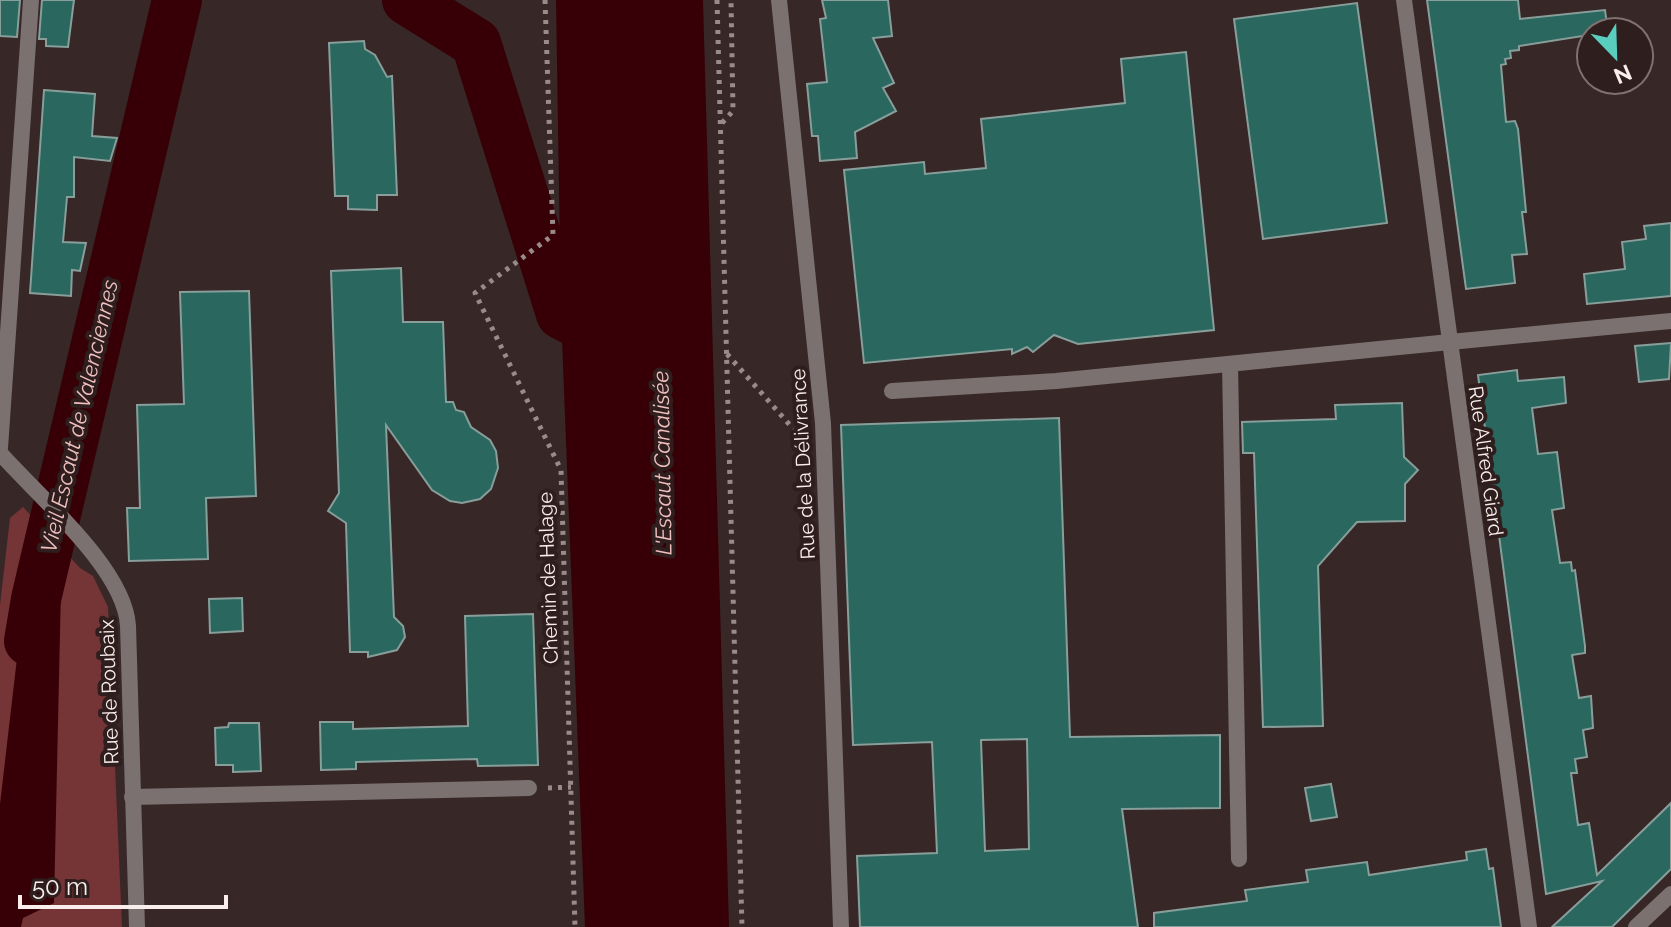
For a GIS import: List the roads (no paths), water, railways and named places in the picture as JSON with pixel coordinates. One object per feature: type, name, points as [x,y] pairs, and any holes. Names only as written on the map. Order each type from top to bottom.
[{"type":"street","points":[[0,450],[7,258],[31,0]]},
{"type":"street","name":"Rue de la Délivrance","points":[[779,0],[822,394],[841,927]]},
{"type":"street","name":"Rue Alfred Giard","points":[[1404,0],[1529,927]]},
{"type":"street","points":[[892,391],[1056,381],[1671,321]]},
{"type":"street","points":[[1230,364],[1239,859]]},
{"type":"street","name":"Rue de Roubaix","points":[[0,450],[99,561],[118,589],[127,611],[137,927]]},
{"type":"street","points":[[132,797],[529,788]]},
{"type":"street","points":[[1636,927],[1671,894]]},
{"type":"water","name":"L'Escaut Canalisée","points":[[556,0],[703,0],[729,927],[585,927],[561,314]]},
{"type":"water","points":[[55,542],[62,549],[54,567],[61,587],[54,903],[23,918],[21,927],[0,927],[0,804],[23,607]]},
{"type":"waterway","name":"Vieil Escaut de Valenciennes","points":[[29,641],[36,599],[177,0]]},
{"type":"waterway","name":"Vieil Escaut de Valenciennes","points":[[407,0],[476,43],[561,314],[620,345]]}]
